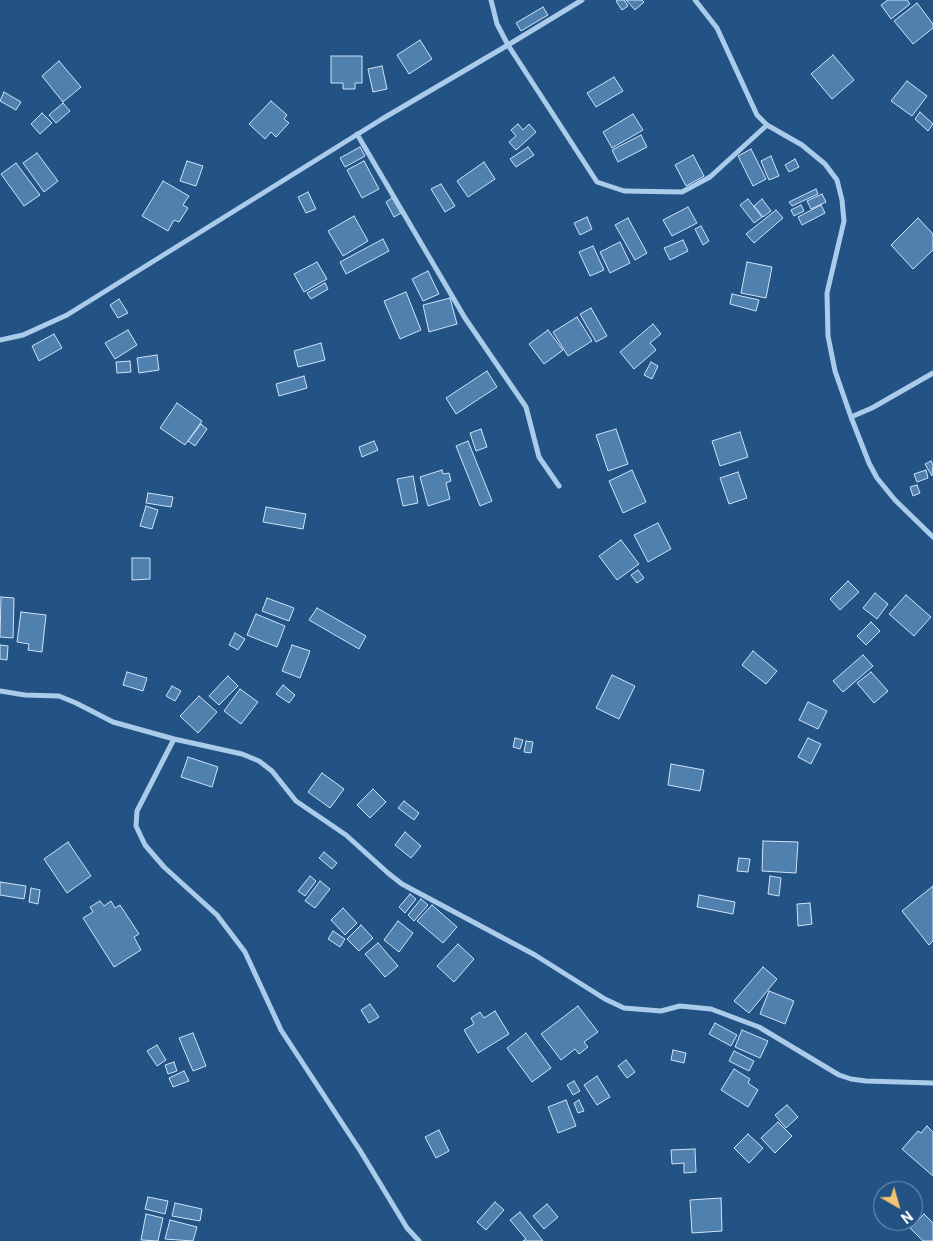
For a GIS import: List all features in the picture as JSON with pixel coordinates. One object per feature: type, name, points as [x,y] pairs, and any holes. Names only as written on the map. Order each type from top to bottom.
[{"type":"street","points":[[491,0],[498,24],[508,45],[598,182],[624,191],[682,192],[710,177],[767,125]]},
{"type":"street","points":[[0,340],[24,336],[66,315],[357,134],[582,0]]},
{"type":"street","points":[[695,0],[717,28],[757,115],[767,125],[802,145],[825,164],[837,180],[842,200],[844,221],[827,293],[828,336],[835,371],[869,463],[895,500],[933,537]]},
{"type":"street","points":[[357,134],[465,318],[526,407],[539,457],[559,486]]},
{"type":"street","points":[[851,417],[872,408],[933,373]]},
{"type":"street","points":[[0,691],[25,695],[59,696],[113,722],[174,739],[242,754],[259,761],[272,771],[296,801],[341,831],[402,884],[535,955],[624,1008],[661,1011],[680,1006],[710,1009],[759,1027],[840,1075],[851,1079],[933,1082]]},
{"type":"street","points":[[174,739],[137,811],[136,826],[144,845],[164,867],[217,915],[245,952],[281,1030],[347,1129],[407,1228],[419,1241]]},
{"type":"building","points":[[624,0],[628,6],[622,10],[616,1]]},
{"type":"building","points":[[626,0],[642,0],[644,2],[635,10]]},
{"type":"building","points":[[888,0],[907,0],[910,4],[891,19],[881,5]]},
{"type":"building","points":[[917,3],[933,24],[933,28],[913,44],[894,21]]},
{"type":"building","points":[[543,7],[548,15],[521,31],[516,23]]},
{"type":"building","points":[[420,40],[432,59],[409,74],[397,55]]},
{"type":"building","points":[[833,55],[854,80],[832,99],[811,74]]},
{"type":"building","points":[[331,56],[362,56],[362,83],[355,83],[355,89],[343,89],[343,83],[331,83]]},
{"type":"building","points":[[59,61],[81,87],[63,102],[42,76]]},
{"type":"building","points":[[382,66],[387,89],[373,92],[368,69]]},
{"type":"building","points":[[614,77],[623,91],[596,107],[587,93]]},
{"type":"building","points":[[907,81],[927,96],[912,116],[891,101]]},
{"type":"building","points":[[4,92],[21,102],[16,110],[0,101]]},
{"type":"building","points":[[271,101],[287,115],[284,119],[289,123],[276,137],[271,132],[265,139],[249,124]]},
{"type":"building","points":[[63,103],[70,111],[56,123],[49,115]]},
{"type":"building","points":[[920,112],[933,124],[928,131],[915,119]]},
{"type":"building","points":[[42,113],[52,123],[40,134],[31,124]]},
{"type":"building","points":[[633,114],[643,130],[612,148],[603,132]]},
{"type":"building","points":[[518,124],[523,130],[529,124],[536,132],[516,150],[509,142],[516,136],[511,130]]},
{"type":"building","points":[[641,135],[647,147],[618,162],[612,150]]},
{"type":"building","points":[[360,147],[365,156],[345,167],[340,158]]},
{"type":"building","points":[[528,147],[534,155],[516,167],[510,159]]},
{"type":"building","points":[[751,149],[766,179],[753,186],[738,156]]},
{"type":"building","points":[[37,153],[58,181],[44,192],[23,163]]},
{"type":"building","points":[[693,155],[704,176],[686,186],[675,165]]},
{"type":"building","points":[[771,156],[779,176],[769,180],[761,161]]},
{"type":"building","points":[[795,159],[799,167],[789,172],[785,165]]},
{"type":"building","points":[[187,161],[203,166],[196,186],[180,181]]},
{"type":"building","points":[[364,161],[379,189],[362,198],[347,170]]},
{"type":"building","points":[[484,162],[495,179],[468,197],[457,181]]},
{"type":"building","points":[[16,163],[40,195],[24,206],[1,174]]},
{"type":"building","points":[[163,181],[189,196],[183,205],[188,208],[179,222],[174,220],[168,231],[142,216]]},
{"type":"building","points":[[441,184],[455,206],[445,212],[431,189]]},
{"type":"building","points":[[816,189],[818,194],[792,206],[789,202]]},
{"type":"building","points":[[308,192],[316,209],[306,213],[298,197]]},
{"type":"building","points":[[822,194],[826,202],[811,209],[807,201]]},
{"type":"building","points":[[392,198],[401,213],[394,217],[386,202]]},
{"type":"building","points":[[748,199],[762,217],[754,223],[740,205]]},
{"type":"building","points":[[762,199],[771,211],[763,217],[754,206]]},
{"type":"building","points":[[801,205],[804,211],[794,216],[791,210]]},
{"type":"building","points":[[821,205],[825,213],[802,225],[798,217]]},
{"type":"building","points":[[688,207],[697,223],[672,236],[663,220]]},
{"type":"building","points":[[776,210],[783,218],[754,243],[746,234]]},
{"type":"building","points":[[354,216],[368,241],[343,256],[328,231]]},
{"type":"building","points":[[587,217],[592,229],[580,235],[574,223]]},
{"type":"building","points":[[628,218],[647,253],[635,260],[615,225]]},
{"type":"building","points":[[918,218],[933,234],[933,250],[913,269],[891,245]]},
{"type":"building","points":[[701,226],[709,241],[703,245],[695,229]]},
{"type":"building","points":[[383,239],[389,251],[346,274],[340,262]]},
{"type":"building","points":[[683,240],[688,251],[670,260],[664,248]]},
{"type":"building","points":[[620,242],[630,263],[610,273],[600,252]]},
{"type":"building","points":[[593,246],[604,270],[590,276],[579,252]]},
{"type":"building","points":[[317,262],[327,279],[304,292],[294,274]]},
{"type":"building","points":[[747,262],[772,267],[766,298],[741,293]]},
{"type":"building","points":[[428,271],[439,294],[423,301],[412,279]]},
{"type":"building","points":[[325,283],[328,289],[311,299],[307,293]]},
{"type":"building","points":[[406,292],[421,330],[400,339],[384,301]]},
{"type":"building","points":[[732,294],[759,300],[756,311],[730,304]]},
{"type":"building","points":[[450,298],[457,324],[429,332],[423,305]]},
{"type":"building","points":[[119,299],[128,313],[118,318],[110,305]]},
{"type":"building","points":[[591,308],[607,336],[596,342],[580,314]]},
{"type":"building","points":[[577,317],[592,341],[568,356],[553,332]]},
{"type":"building","points":[[653,324],[661,334],[650,343],[656,350],[634,369],[620,352]]},
{"type":"building","points":[[128,330],[137,345],[115,359],[105,343]]},
{"type":"building","points":[[548,330],[563,350],[544,364],[529,344]]},
{"type":"building","points":[[54,334],[62,348],[39,361],[32,346]]},
{"type":"building","points":[[321,343],[325,360],[298,367],[294,351]]},
{"type":"building","points":[[157,355],[159,370],[139,373],[137,358]]},
{"type":"building","points":[[130,361],[131,372],[117,373],[116,362]]},
{"type":"building","points":[[651,362],[658,366],[652,379],[644,375]]},
{"type":"building","points":[[487,371],[497,387],[456,414],[446,398]]},
{"type":"building","points":[[304,376],[307,388],[279,396],[276,384]]},
{"type":"building","points":[[177,403],[202,421],[185,445],[160,428]]},
{"type":"building","points":[[201,424],[207,429],[195,446],[188,441]]},
{"type":"building","points":[[481,429],[487,447],[476,451],[470,433]]},
{"type":"building","points":[[616,429],[628,464],[608,471],[596,435]]},
{"type":"building","points":[[740,432],[748,457],[720,466],[712,441]]},
{"type":"building","points":[[374,441],[378,450],[362,457],[359,447]]},
{"type":"building","points":[[468,441],[492,501],[480,506],[456,446]]},
{"type":"building","points":[[931,461],[933,465],[932,476],[925,464]]},
{"type":"building","points":[[442,470],[443,474],[449,473],[451,481],[446,483],[450,499],[428,506],[420,477]]},
{"type":"building","points":[[632,470],[646,502],[623,513],[609,481]]},
{"type":"building","points":[[926,470],[928,478],[917,482],[914,474]]},
{"type":"building","points":[[738,472],[747,498],[729,504],[720,478]]},
{"type":"building","points":[[413,476],[418,503],[403,506],[397,479]]},
{"type":"building","points":[[917,485],[920,493],[913,496],[910,487]]},
{"type":"building","points":[[148,493],[173,497],[171,507],[146,503]]},
{"type":"building","points":[[146,506],[158,510],[152,529],[140,526]]},
{"type":"building","points":[[266,507],[306,514],[303,529],[263,522]]},
{"type":"building","points":[[658,523],[671,549],[648,562],[634,535]]},
{"type":"building","points":[[621,540],[639,564],[617,580],[599,556]]},
{"type":"building","points":[[132,558],[150,558],[150,579],[132,580]]},
{"type":"building","points":[[638,570],[644,578],[637,583],[631,575]]},
{"type":"building","points":[[848,581],[859,592],[840,610],[830,599]]},
{"type":"building","points":[[875,593],[888,604],[877,619],[863,608]]},
{"type":"building","points":[[906,595],[931,617],[914,636],[889,614]]},
{"type":"building","points":[[1,597],[14,598],[13,638],[0,637]]},
{"type":"building","points":[[267,598],[294,608],[289,621],[262,611]]},
{"type":"building","points":[[317,608],[366,636],[359,649],[309,620]]},
{"type":"building","points":[[21,612],[46,615],[42,652],[28,650],[29,644],[17,642]]},
{"type":"building","points":[[256,614],[285,626],[277,647],[247,635]]},
{"type":"building","points":[[871,622],[880,631],[866,645],[857,636]]},
{"type":"building","points":[[235,633],[245,639],[238,650],[229,645]]},
{"type":"building","points":[[0,645],[8,646],[7,660],[0,659]]},
{"type":"building","points":[[292,645],[310,651],[300,678],[282,671]]},
{"type":"building","points":[[753,651],[777,671],[766,684],[742,665]]},
{"type":"building","points":[[863,655],[873,666],[843,692],[833,681]]},
{"type":"building","points":[[127,672],[147,678],[143,691],[123,685]]},
{"type":"building","points":[[871,672],[888,691],[874,703],[857,683]]},
{"type":"building","points":[[612,675],[635,686],[619,719],[596,708]]},
{"type":"building","points":[[228,676],[238,686],[219,705],[209,696]]},
{"type":"building","points":[[283,685],[295,695],[289,703],[276,694]]},
{"type":"building","points":[[172,686],[181,691],[175,701],[166,696]]},
{"type":"building","points":[[240,689],[258,702],[241,724],[224,711]]},
{"type":"building","points":[[199,696],[217,712],[198,733],[180,716]]},
{"type":"building","points":[[808,702],[827,711],[818,729],[799,720]]},
{"type":"building","points":[[515,738],[523,740],[520,749],[513,747]]},
{"type":"building","points":[[808,738],[821,744],[811,764],[798,757]]},
{"type":"building","points":[[526,741],[533,742],[531,753],[524,752]]},
{"type":"building","points":[[188,757],[218,767],[212,787],[181,777]]},
{"type":"building","points":[[671,764],[704,770],[700,791],[668,785]]},
{"type":"building","points":[[322,773],[344,789],[330,808],[308,792]]},
{"type":"building","points":[[373,789],[386,802],[370,818],[357,805]]},
{"type":"building","points":[[404,801],[419,813],[414,820],[398,808]]},
{"type":"building","points":[[405,832],[421,846],[411,858],[395,845]]},
{"type":"building","points":[[763,841],[798,842],[796,873],[762,871]]},
{"type":"building","points":[[68,842],[91,876],[67,893],[44,859]]},
{"type":"building","points":[[324,852],[337,863],[332,869],[319,858]]},
{"type":"building","points":[[739,858],[750,859],[748,872],[737,871]]},
{"type":"building","points":[[310,876],[316,881],[305,896],[298,891]]},
{"type":"building","points":[[770,876],[781,878],[779,896],[768,894]]},
{"type":"building","points":[[320,881],[330,889],[315,908],[305,901]]},
{"type":"building","points":[[0,882],[26,886],[24,899],[0,895]]},
{"type":"building","points":[[933,886],[933,941],[929,945],[902,911]]},
{"type":"building","points":[[31,888],[40,890],[38,904],[29,902]]},
{"type":"building","points":[[410,894],[416,899],[405,913],[399,907]]},
{"type":"building","points":[[699,895],[735,902],[733,914],[697,907]]},
{"type":"building","points":[[421,899],[428,905],[414,921],[408,915]]},
{"type":"building","points":[[100,901],[104,906],[111,901],[115,908],[120,905],[139,934],[134,937],[141,950],[114,967],[83,918],[93,912],[90,907]]},
{"type":"building","points":[[810,903],[812,924],[798,926],[797,904]]},
{"type":"building","points":[[432,905],[457,927],[443,943],[417,921]]},
{"type":"building","points":[[343,908],[357,923],[345,935],[331,920]]},
{"type":"building","points":[[398,921],[413,933],[399,952],[384,940]]},
{"type":"building","points":[[361,925],[373,938],[359,951],[347,939]]},
{"type":"building","points":[[333,931],[345,939],[340,947],[328,939]]},
{"type":"building","points":[[378,943],[398,966],[385,977],[365,954]]},
{"type":"building","points":[[458,944],[474,959],[454,982],[437,966]]},
{"type":"building","points":[[763,967],[777,979],[749,1013],[734,1001]]},
{"type":"building","points":[[769,991],[794,1001],[785,1024],[760,1014]]},
{"type":"building","points":[[370,1004],[379,1017],[369,1023],[361,1010]]},
{"type":"building","points":[[578,1006],[598,1032],[584,1042],[588,1047],[579,1054],[575,1049],[561,1060],[541,1034]]},
{"type":"building","points":[[495,1011],[509,1034],[478,1053],[464,1030],[474,1024],[471,1018],[480,1012],[484,1018]]},
{"type":"building","points":[[715,1023],[737,1035],[731,1046],[709,1034]]},
{"type":"building","points":[[742,1030],[768,1041],[760,1058],[735,1047]]},
{"type":"building","points":[[193,1033],[206,1066],[193,1071],[179,1038]]},
{"type":"building","points":[[526,1033],[551,1068],[532,1082],[507,1048]]},
{"type":"building","points":[[157,1045],[166,1060],[157,1066],[147,1051]]},
{"type":"building","points":[[673,1050],[686,1053],[684,1063],[671,1060]]},
{"type":"building","points":[[734,1051],[754,1061],[749,1071],[729,1061]]},
{"type":"building","points":[[626,1060],[635,1072],[627,1078],[618,1066]]},
{"type":"building","points":[[174,1062],[177,1071],[168,1074],[165,1065]]},
{"type":"building","points":[[734,1069],[750,1079],[748,1083],[758,1090],[748,1107],[721,1090]]},
{"type":"building","points":[[184,1071],[189,1081],[173,1087],[169,1078]]},
{"type":"building","points":[[597,1076],[610,1097],[597,1105],[584,1085]]},
{"type":"building","points":[[574,1081],[580,1091],[573,1095],[567,1085]]},
{"type":"building","points":[[566,1100],[576,1126],[558,1133],[548,1107]]},
{"type":"building","points":[[579,1100],[584,1111],[578,1113],[574,1103]]},
{"type":"building","points":[[787,1105],[798,1117],[786,1128],[775,1115]]},
{"type":"building","points":[[778,1122],[792,1136],[775,1153],[761,1138]]},
{"type":"building","points":[[927,1126],[933,1132],[933,1176],[902,1149],[918,1131],[921,1133]]},
{"type":"building","points":[[439,1130],[449,1151],[436,1158],[425,1137]]},
{"type":"building","points":[[748,1134],[763,1148],[749,1163],[734,1148]]},
{"type":"building","points":[[695,1149],[696,1172],[684,1173],[684,1163],[672,1164],[671,1150]]},
{"type":"building","points":[[148,1197],[168,1201],[165,1214],[145,1209]]},
{"type":"building","points":[[721,1198],[722,1231],[692,1233],[690,1200]]},
{"type":"building","points":[[495,1202],[504,1210],[486,1230],[477,1222]]},
{"type":"building","points":[[175,1203],[202,1209],[200,1221],[172,1216]]},
{"type":"building","points":[[547,1204],[558,1217],[544,1229],[533,1216]]},
{"type":"building","points":[[520,1212],[543,1241],[523,1241],[526,1239],[510,1220]]},
{"type":"building","points":[[146,1214],[163,1218],[158,1241],[141,1240]]},
{"type":"building","points":[[923,1215],[933,1223],[933,1241],[923,1241],[913,1231],[923,1231]]},
{"type":"building","points":[[170,1220],[197,1227],[193,1241],[165,1239]]}]
